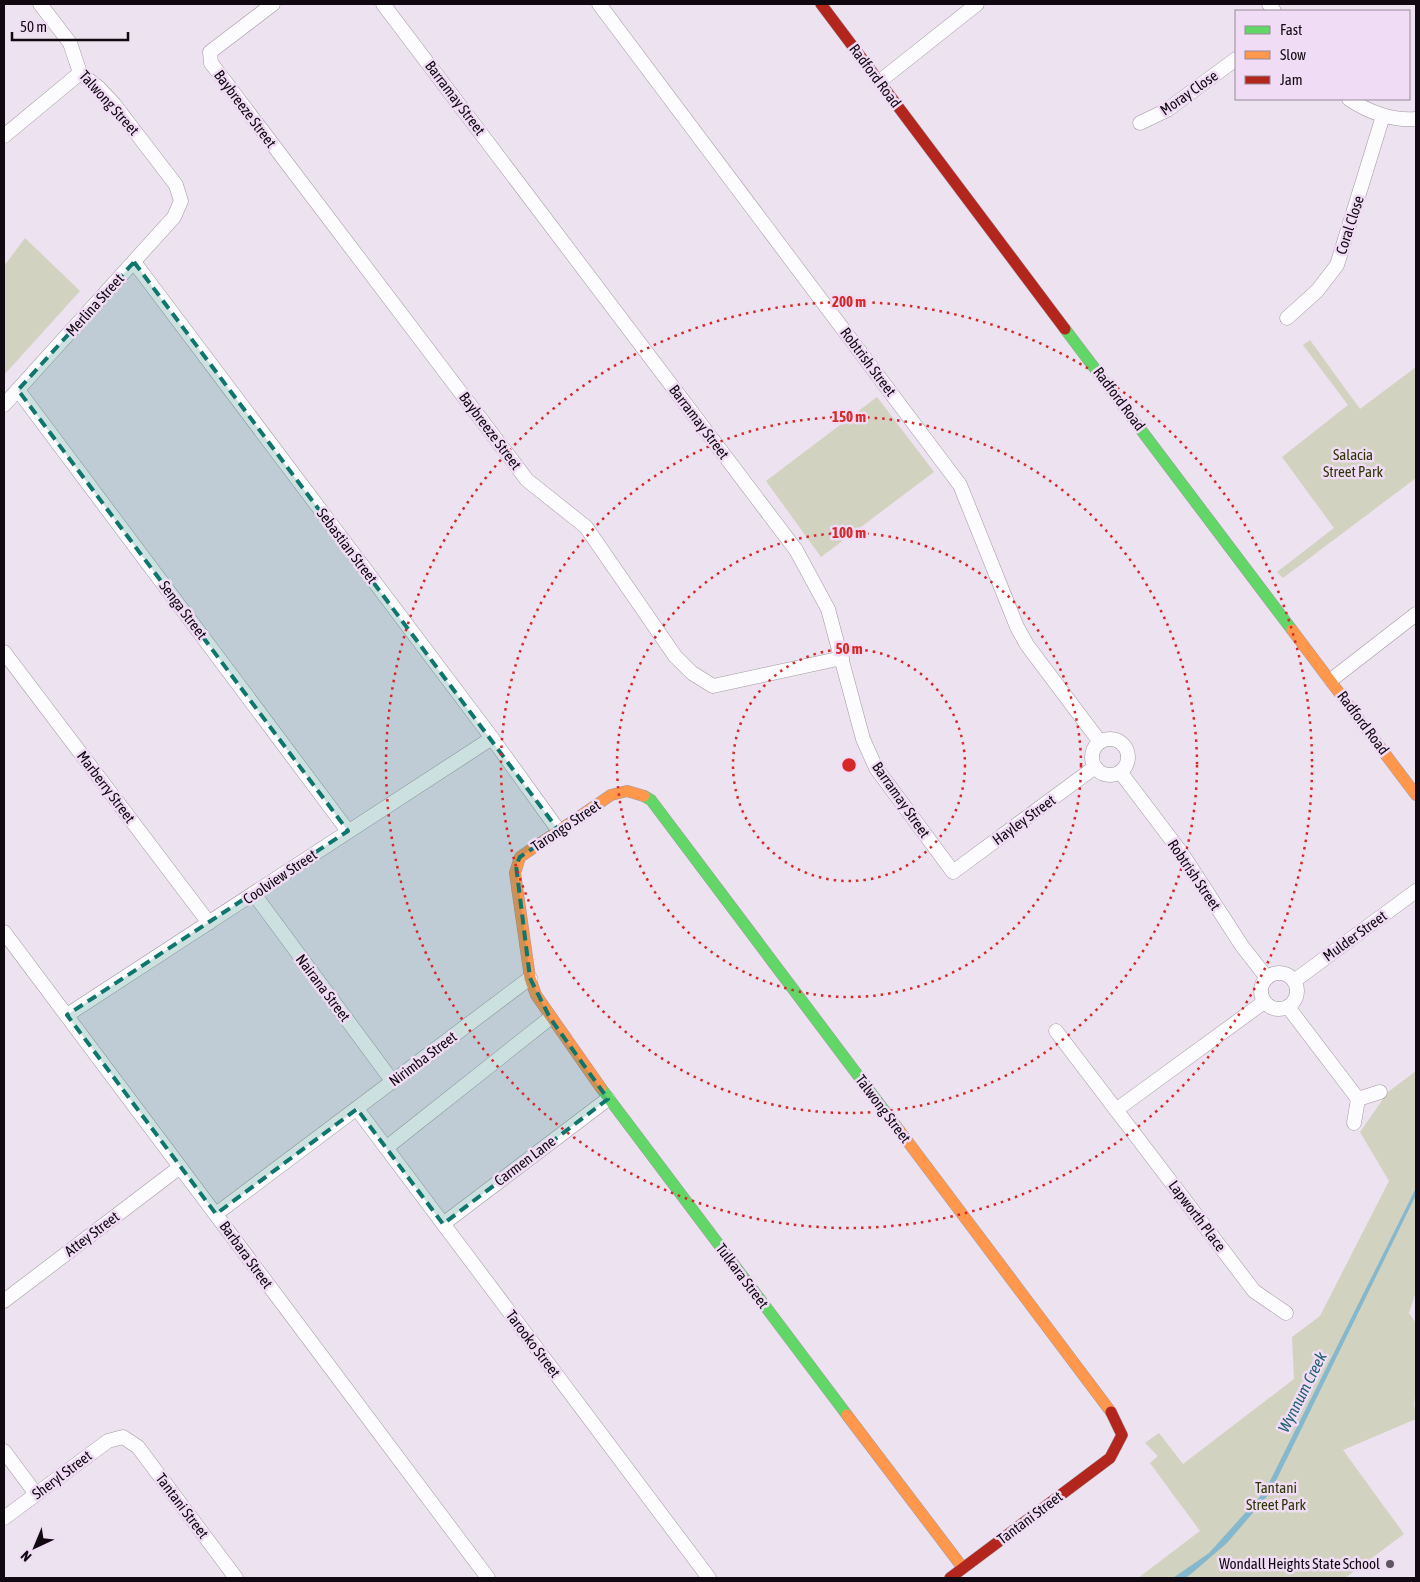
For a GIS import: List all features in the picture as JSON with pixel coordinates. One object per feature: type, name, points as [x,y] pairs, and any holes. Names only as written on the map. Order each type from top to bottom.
[{"type":"street","name":"Talwong Street","points":[[40,4],[70,44],[80,73],[99,88],[114,104],[176,185],[181,201]]},
{"type":"street","name":"Baybreeze Street","points":[[273,4],[210,52],[211,63],[527,480],[586,526],[675,656],[692,673],[713,686],[842,658]]},
{"type":"street","name":"Barramay Street","points":[[383,4],[796,550],[828,609],[863,739],[876,768],[952,872]]},
{"type":"street","name":"Robtrish Street","points":[[599,4],[960,485],[1020,633],[1100,742]]},
{"type":"street","name":"Radford Road","points":[[821,4],[1416,795]]},
{"type":"street","points":[[880,81],[977,4]]},
{"type":"street","name":"Moray Close","points":[[1140,123],[1167,110],[1235,60]]},
{"type":"street","points":[[4,136],[80,73]]},
{"type":"street","points":[[1350,100],[1360,107],[1383,116],[1416,119]]},
{"type":"street","name":"Coral Close","points":[[1286,318],[1317,291],[1337,265],[1383,116]]},
{"type":"street","name":"Merlina Street","points":[[4,405],[174,216],[181,201]]},
{"type":"street","name":"Sebastian Street","points":[[134,262],[492,738],[558,831]]},
{"type":"street","name":"Senga Street","points":[[18,390],[348,831]]},
{"type":"street","points":[[1330,680],[1416,614]]},
{"type":"street","name":"Marberry Street","points":[[4,652],[209,923]]},
{"type":"street","name":"Coolview Street","points":[[67,1015],[492,738]]},
{"type":"street","points":[[1114,739],[1126,747],[1128,761],[1120,773],[1106,776],[1095,768],[1092,753],[1100,742],[1114,739]]},
{"type":"street","name":"Hayley Street","points":[[952,872],[1095,768]]},
{"type":"street","name":"Robtrish Street","points":[[1120,773],[1183,855],[1242,946],[1266,978]]},
{"type":"street","name":"Talwong Street","points":[[611,795],[626,790],[639,792],[651,800],[1110,1410],[1122,1435],[1110,1458]]},
{"type":"street","name":"Tarongo Street","points":[[530,978],[515,873],[520,857],[611,795]]},
{"type":"street","name":"Mulder Street","points":[[1294,981],[1416,891]]},
{"type":"street","name":"Nairana Street","points":[[254,894],[393,1082]]},
{"type":"street","name":"Barbara Street","points":[[4,932],[488,1578]]},
{"type":"street","points":[[1279,973],[1285,974],[1294,981],[1296,996],[1288,1007],[1280,1010],[1271,1008],[1264,1002],[1260,993],[1266,978],[1279,973]]},
{"type":"street","name":"Tulkara Street","points":[[530,978],[536,995],[550,1018],[608,1099],[963,1568]]},
{"type":"street","name":"Nirimba Street","points":[[216,1214],[530,978]]},
{"type":"street","points":[[1116,1110],[1264,1002]]},
{"type":"street","points":[[1288,1007],[1358,1099],[1354,1123]]},
{"type":"street","points":[[386,1148],[550,1018]]},
{"type":"street","name":"Lapworth Place","points":[[1056,1031],[1254,1291],[1286,1313]]},
{"type":"street","points":[[1358,1099],[1380,1092]]},
{"type":"street","name":"Carmen Lane","points":[[443,1224],[608,1099]]},
{"type":"street","name":"Tarooko Street","points":[[357,1109],[709,1578]]},
{"type":"street","name":"Attey Street","points":[[4,1301],[180,1167]]},
{"type":"street","name":"Tantani Street","points":[[123,1437],[138,1447],[236,1578]]},
{"type":"street","name":"Sheryl Street","points":[[4,1518],[108,1441],[123,1437]]},
{"type":"street","points":[[4,1451],[36,1494]]},
{"type":"street","name":"Tantani Street","points":[[950,1578],[1110,1458]]},
{"type":"highlighted area","points":[[134,262],[559,831],[520,857],[516,865],[530,978],[550,1018],[608,1099],[443,1224],[357,1109],[216,1214],[67,1015],[348,831],[18,390]]},
{"type":"green space","points":[[25,238],[80,291],[4,375],[4,266]]},
{"type":"green space","name":"Salacia Street Park","points":[[1310,340],[1360,409],[1416,367],[1416,478],[1283,578],[1277,572],[1334,528],[1282,457],[1348,405],[1303,345]]},
{"type":"green space","points":[[877,397],[934,472],[821,557],[766,481]]},
{"type":"green space","name":"Tantani Street Park","points":[[1416,1071],[1416,1291],[1409,1313],[1416,1323],[1416,1391],[1414,1403],[1416,1419],[1343,1450],[1404,1534],[1345,1578],[1138,1578],[1200,1531],[1150,1463],[1158,1456],[1145,1443],[1159,1433],[1183,1464],[1294,1379],[1292,1337],[1320,1316],[1389,1181],[1360,1132],[1388,1092]]},
{"type":"water","points":[[1416,1188],[1416,1195],[1270,1493],[1227,1543],[1185,1578],[1173,1578],[1209,1553],[1265,1491]]},
{"type":"traffic: fast","points":[[1065,329],[1292,630]]},
{"type":"traffic: fast","points":[[644,796],[651,800],[896,1126]]},
{"type":"traffic: fast","points":[[601,1088],[847,1415]]},
{"type":"traffic: slow","points":[[1292,630],[1416,795]]},
{"type":"traffic: slow","points":[[601,1088],[536,995],[530,978],[515,873],[520,857],[611,795],[627,791],[644,796]]},
{"type":"traffic: slow","points":[[896,1126],[1111,1412]]},
{"type":"traffic: slow","points":[[847,1415],[963,1568]]},
{"type":"traffic: jam","points":[[821,4],[1065,329]]},
{"type":"traffic: jam","points":[[950,1578],[1110,1458],[1122,1435],[1111,1412]]},
{"type":"place","name":"Wondall Heights State School","points":[[1390,1564]]},
{"type":"water label","name":"Wynnum Creek","points":[[1302,1392]]}]
